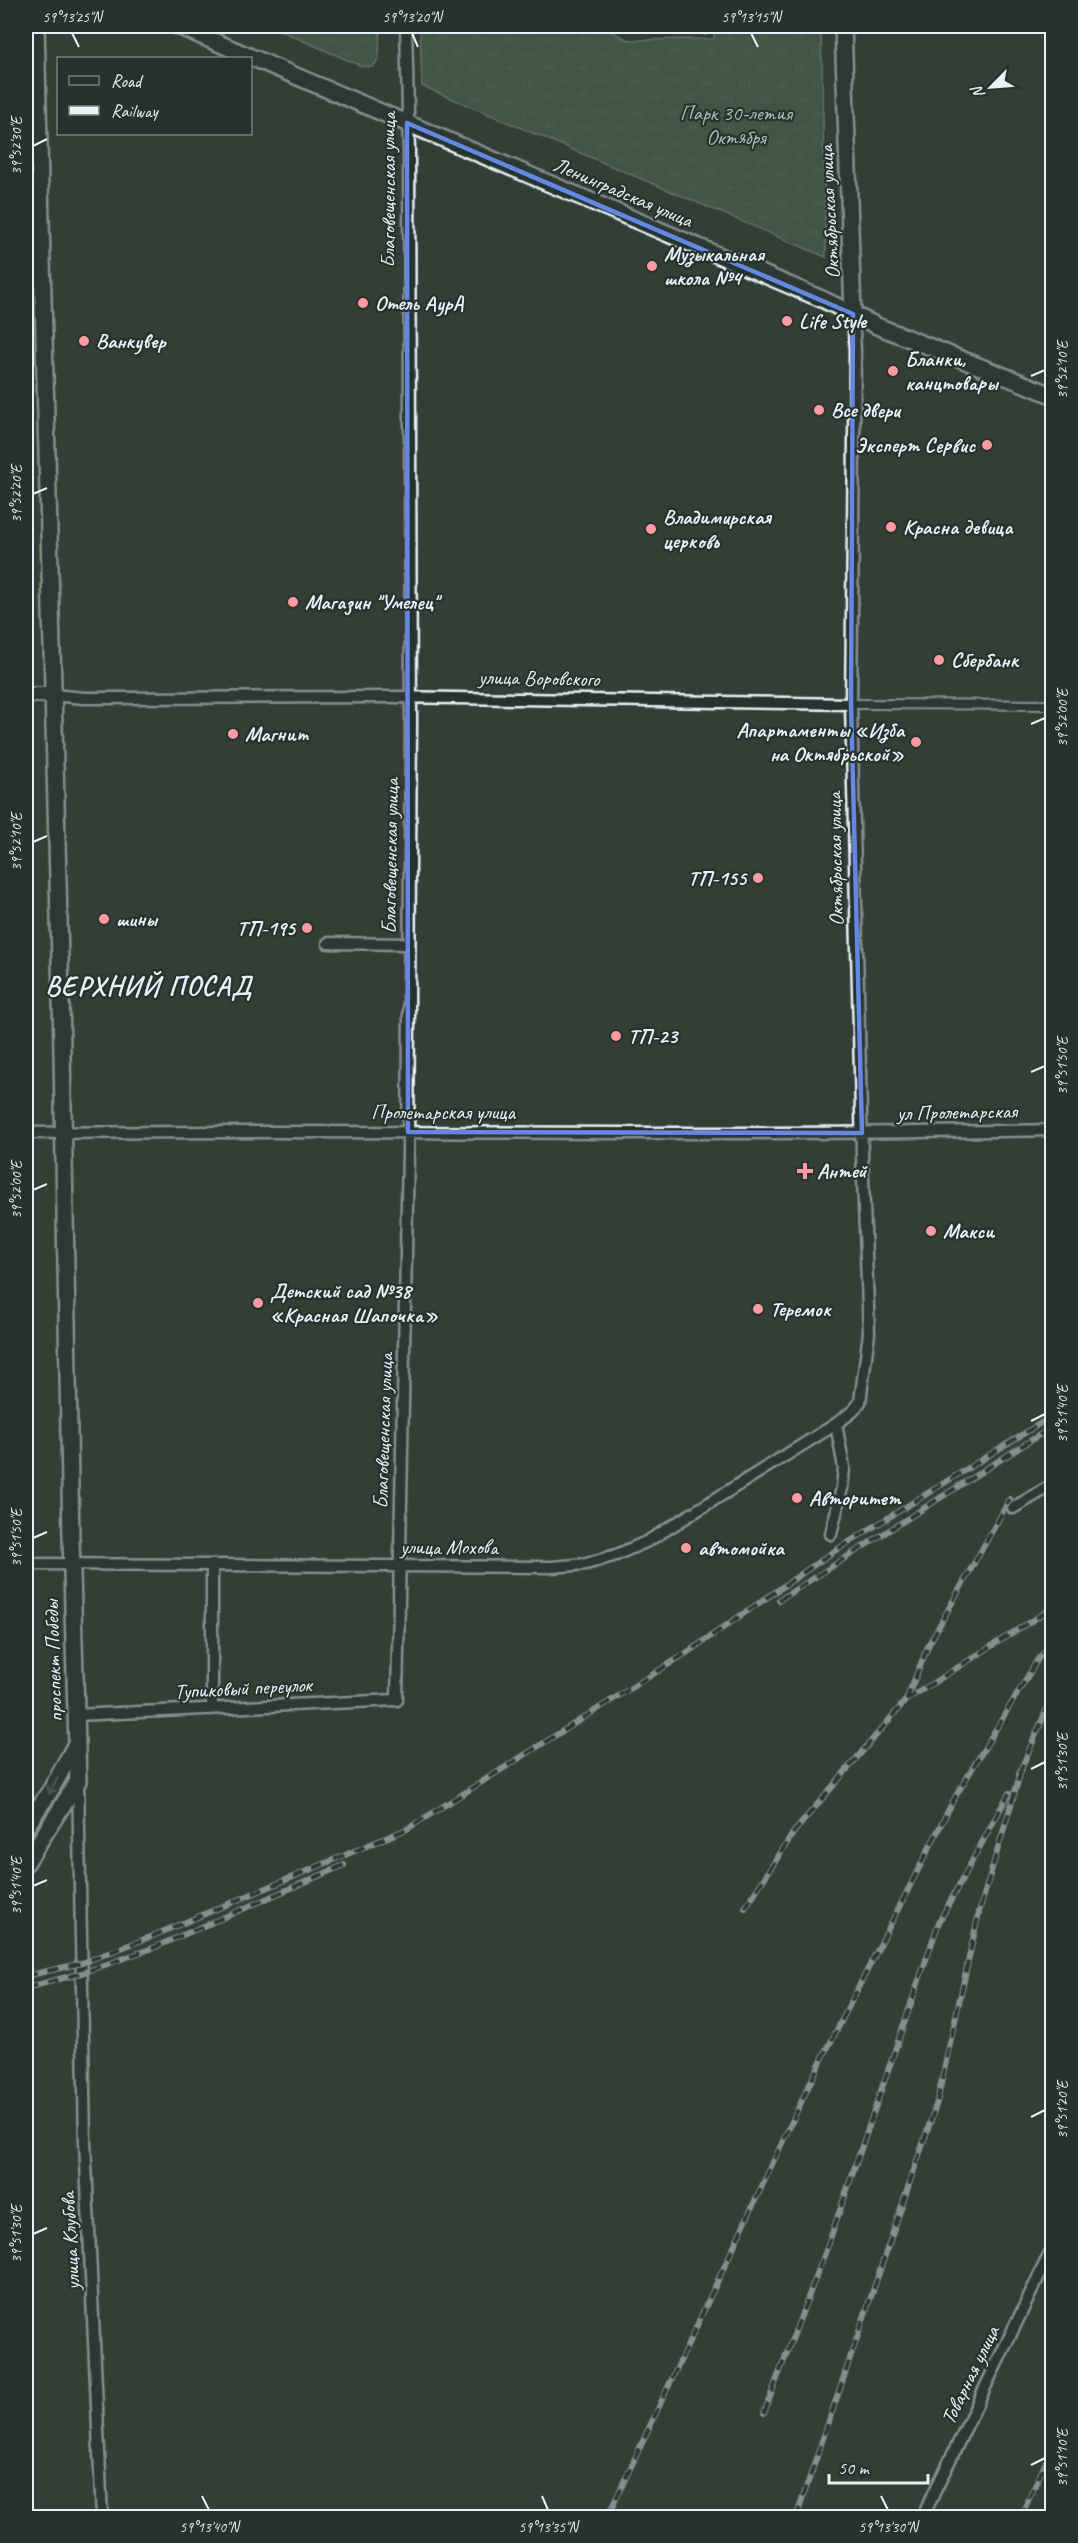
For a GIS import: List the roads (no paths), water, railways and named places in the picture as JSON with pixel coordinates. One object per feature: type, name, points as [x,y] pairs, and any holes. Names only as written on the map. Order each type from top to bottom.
[{"type":"main road","name":"проспект Победы","points":[[36,26],[78,1781]]},
{"type":"main road","name":"Ленинградская улица","points":[[178,26],[251,57]]},
{"type":"main road","name":"Октябрьская улица","points":[[843,26],[853,314]]},
{"type":"main road","name":"Ленинградская улица","points":[[252,57],[853,314],[876,326],[1053,395]]},
{"type":"main road","points":[[26,1827],[52,1788],[77,1742]]},
{"type":"main road","points":[[26,1863],[78,1781]]},
{"type":"street","name":"Благовещенская улица","points":[[397,1686],[408,1132],[410,697],[409,152],[406,26]]},
{"type":"street","name":"Октябрьская улица","points":[[836,1424],[853,1411],[860,1402],[869,1334],[851,704],[855,351],[853,314]]},
{"type":"street","name":"улица Воровского","points":[[26,695],[84,698],[410,697],[1053,705]]},
{"type":"street","points":[[328,944],[408,944]]},
{"type":"street","name":"ул Пролетарская","points":[[862,1133],[1053,1130]]},
{"type":"street","name":"Пролетарская улица","points":[[26,1133],[862,1133]]},
{"type":"street","points":[[831,1534],[843,1488],[844,1468],[836,1424]]},
{"type":"street","name":"улица Мохова","points":[[26,1564],[552,1567],[586,1564],[616,1555],[648,1541],[836,1424]]},
{"type":"street","points":[[1013,1508],[1053,1485]]},
{"type":"street","points":[[212,1565],[212,1709]]},
{"type":"street","name":"Тупиковый переулок","points":[[76,1714],[397,1700],[397,1686]]},
{"type":"street","name":"проспект Победы","points":[[78,1781],[82,1963]]},
{"type":"street","name":"улица Клубова","points":[[82,1963],[85,2141],[102,2517]]},
{"type":"street","name":"Товарная улица","points":[[922,2517],[1053,2249]]},
{"type":"railway","points":[[26,1976],[82,1963],[150,1937],[407,1829],[685,1654],[833,1552],[1052,1416]]},
{"type":"railway","points":[[779,1600],[1052,1427]]},
{"type":"railway","points":[[745,1908],[794,1832],[906,1700],[929,1644],[1010,1499]]},
{"type":"railway","points":[[906,1700],[1052,1608]]},
{"type":"railway","points":[[607,2518],[810,2083],[954,1799],[1038,1659],[1052,1644]]},
{"type":"railway","points":[[1019,1774],[1052,1697]]},
{"type":"railway","points":[[796,2518],[937,2102],[979,1912],[1022,1768]]},
{"type":"railway","points":[[764,2413],[828,2245],[939,1922],[1009,1793]]},
{"type":"railway","points":[[26,1988],[82,1973],[153,1948],[344,1865]]},
{"type":"railway","points":[[1020,2518],[1052,2449]]},
{"type":"place","name":"Музыкальная школа №4","points":[[652,266]]},
{"type":"place","name":"Отель АурА","points":[[363,303]]},
{"type":"place","name":"Life Style","points":[[787,321]]},
{"type":"place","name":"Ванкувер","points":[[84,341]]},
{"type":"place","name":"Бланки, канцтовары","points":[[893,371]]},
{"type":"place","name":"Все двери","points":[[819,410]]},
{"type":"place","name":"Эксперт Сервис","points":[[987,445]]},
{"type":"place","name":"Красна девица","points":[[891,527]]},
{"type":"place","name":"Владимирская церковь","points":[[651,529]]},
{"type":"place","name":"Магазин \"Умелец\"","points":[[293,602]]},
{"type":"place","name":"Сбербанк","points":[[939,660]]},
{"type":"place","name":"Магнит","points":[[233,734]]},
{"type":"place","name":"Апартаменты «Изба на Октябрьской»","points":[[916,742]]},
{"type":"place","name":"ТП-155","points":[[758,878]]},
{"type":"place","name":"шины","points":[[104,919]]},
{"type":"place","name":"ТП-195","points":[[307,928]]},
{"type":"place","name":"ТП-23","points":[[616,1036]]},
{"type":"place","name":"Антей","points":[[805,1171]]},
{"type":"place","name":"Макси","points":[[931,1231]]},
{"type":"place","name":"Детский сад №38 «Красная Шапочка»","points":[[258,1303]]},
{"type":"place","name":"Теремок","points":[[758,1309]]},
{"type":"place","name":"Авторитет","points":[[797,1498]]},
{"type":"place","name":"автомойка","points":[[686,1548]]},
{"type":"district","name":"ВЕРХНИЙ ПОСАД","points":[[149,986]]},
{"type":"park label","name":"Парк 30-летия Октября","points":[[736,125]]}]
